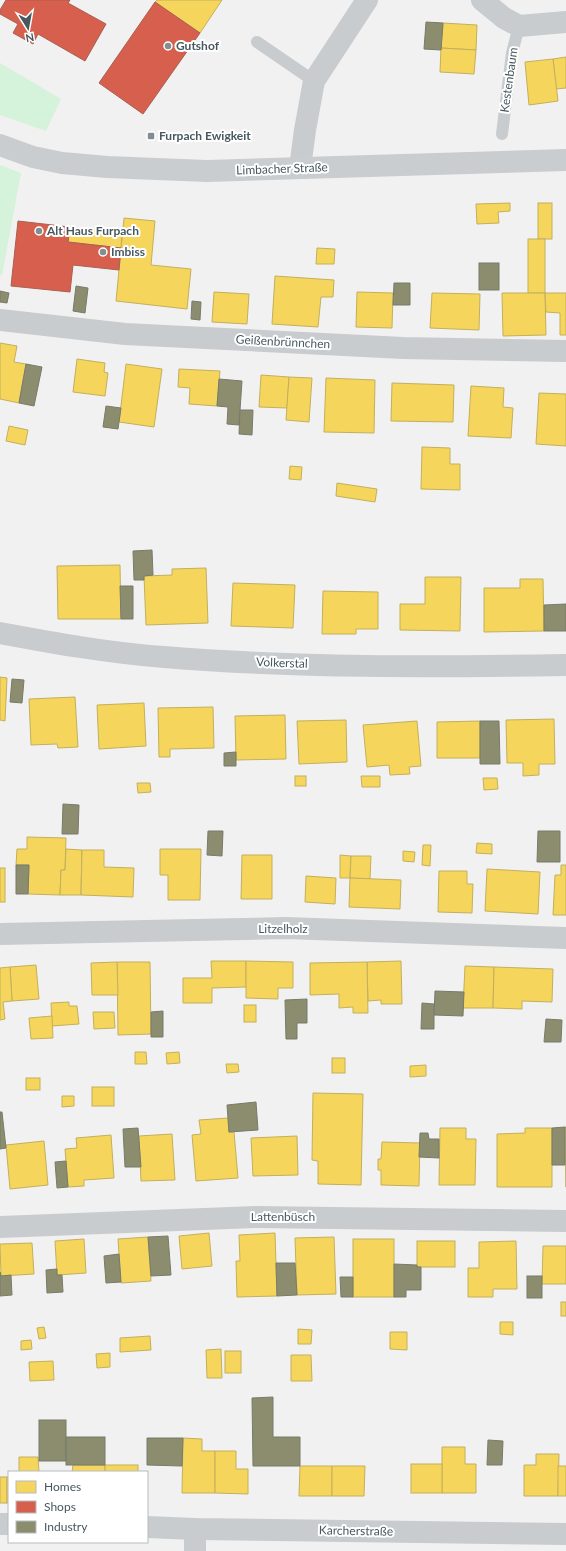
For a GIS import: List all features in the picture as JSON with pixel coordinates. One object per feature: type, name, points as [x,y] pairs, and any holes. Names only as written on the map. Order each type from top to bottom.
[{"type":"main road","name":"Limbacher Straße","points":[[0,145],[33,157],[51,161],[107,167],[207,171],[566,160]]},
{"type":"street","points":[[300,168],[314,81],[367,0]]},
{"type":"street","points":[[482,0],[504,18],[519,26],[566,22]]},
{"type":"street","name":"Geißenbrünnchen","points":[[0,320],[125,334],[403,348],[566,352]]},
{"type":"street","name":"Volkerstal","points":[[0,633],[74,646],[148,656],[242,662],[282,664],[473,666],[566,665]]},
{"type":"street","name":"Litzelholz","points":[[0,934],[286,928],[566,938]]},
{"type":"street","name":"Lattenbüsch","points":[[0,1227],[255,1217],[566,1221]]},
{"type":"street","name":"Karcherstraße","points":[[148,1527],[566,1534]]},
{"type":"street","points":[[195,1551],[196,1529]]},
{"type":"lane","name":"Kestenbaum","points":[[502,134],[512,53],[519,26]]},
{"type":"lane","points":[[257,42],[314,81]]},
{"type":"green space","points":[[0,63],[61,99],[46,131],[0,115]]},
{"type":"green space","points":[[0,165],[21,173],[2,275],[0,275]]},
{"type":"building: Homes","points":[[157,0],[222,0],[200,33],[155,2]]},
{"type":"building: Homes","points":[[443,23],[477,25],[476,50],[441,48]]},
{"type":"building: Homes","points":[[441,48],[476,50],[474,74],[440,72]]},
{"type":"building: Homes","points":[[566,57],[566,88],[556,89],[553,59]]},
{"type":"building: Homes","points":[[553,59],[558,101],[529,105],[525,62]]},
{"type":"building: Homes","points":[[510,203],[510,211],[498,212],[499,223],[477,224],[476,204]]},
{"type":"building: Homes","points":[[538,203],[552,203],[552,239],[538,239]]},
{"type":"building: Homes","points":[[124,218],[155,221],[151,265],[191,269],[187,309],[116,301]]},
{"type":"building: Homes","points":[[70,227],[122,232],[121,248],[68,242]]},
{"type":"building: Homes","points":[[528,239],[545,239],[545,293],[528,293]]},
{"type":"building: Homes","points":[[317,248],[335,249],[334,264],[316,264]]},
{"type":"building: Homes","points":[[275,276],[334,280],[333,297],[321,297],[318,327],[272,324]]},
{"type":"building: Homes","points":[[214,292],[249,294],[247,324],[212,322]]},
{"type":"building: Homes","points":[[357,292],[393,293],[392,328],[356,327]]},
{"type":"building: Homes","points":[[432,293],[480,294],[479,330],[430,328]]},
{"type":"building: Homes","points":[[502,293],[545,293],[546,335],[503,336]]},
{"type":"building: Homes","points":[[545,293],[566,293],[566,335],[560,335],[560,313],[546,312]]},
{"type":"building: Homes","points":[[0,343],[17,346],[14,362],[26,364],[19,403],[0,399]]},
{"type":"building: Homes","points":[[77,359],[105,363],[104,372],[108,373],[105,396],[73,392]]},
{"type":"building: Homes","points":[[126,364],[162,369],[154,427],[119,422]]},
{"type":"building: Homes","points":[[179,369],[220,371],[217,406],[189,404],[190,388],[178,387]]},
{"type":"building: Homes","points":[[261,375],[289,377],[287,408],[259,407]]},
{"type":"building: Homes","points":[[289,377],[312,378],[309,422],[286,420]]},
{"type":"building: Homes","points":[[326,378],[375,380],[374,433],[324,432]]},
{"type":"building: Homes","points":[[392,383],[454,385],[453,422],[391,421]]},
{"type":"building: Homes","points":[[471,386],[504,388],[503,407],[513,408],[511,438],[468,436]]},
{"type":"building: Homes","points":[[539,393],[566,394],[566,446],[536,444]]},
{"type":"building: Homes","points":[[9,426],[28,430],[25,445],[6,441]]},
{"type":"building: Homes","points":[[422,447],[450,448],[450,464],[460,464],[460,490],[421,489]]},
{"type":"building: Homes","points":[[290,466],[302,467],[301,480],[289,479]]},
{"type":"building: Homes","points":[[337,483],[377,489],[375,502],[336,496]]},
{"type":"building: Homes","points":[[120,565],[121,619],[58,619],[57,566]]},
{"type":"building: Homes","points":[[206,568],[208,623],[146,625],[144,576],[172,575],[172,569]]},
{"type":"building: Homes","points":[[425,577],[461,577],[460,631],[400,630],[400,604],[425,604]]},
{"type":"building: Homes","points":[[520,579],[543,579],[544,631],[484,632],[484,588],[520,588]]},
{"type":"building: Homes","points":[[233,583],[295,585],[293,628],[231,626]]},
{"type":"building: Homes","points":[[323,591],[378,592],[378,629],[356,629],[356,634],[322,634]]},
{"type":"building: Homes","points":[[0,677],[7,678],[5,721],[0,720]]},
{"type":"building: Homes","points":[[75,697],[78,747],[58,748],[57,744],[31,745],[29,699]]},
{"type":"building: Homes","points":[[144,703],[146,746],[99,749],[97,705]]},
{"type":"building: Homes","points":[[213,707],[214,748],[170,749],[170,757],[159,757],[158,708]]},
{"type":"building: Homes","points":[[285,715],[286,759],[236,760],[235,716]]},
{"type":"building: Homes","points":[[554,719],[555,764],[539,764],[539,775],[523,776],[523,763],[507,763],[506,720]]},
{"type":"building: Homes","points":[[346,720],[347,762],[299,764],[297,721]]},
{"type":"building: Homes","points":[[417,721],[421,766],[409,767],[410,774],[390,775],[389,765],[367,767],[363,725]]},
{"type":"building: Homes","points":[[480,721],[480,758],[437,758],[437,722]]},
{"type":"building: Homes","points":[[295,776],[306,776],[306,786],[295,786]]},
{"type":"building: Homes","points":[[361,776],[380,776],[380,787],[362,787]]},
{"type":"building: Homes","points":[[483,778],[497,778],[498,789],[484,790]]},
{"type":"building: Homes","points":[[137,783],[150,783],[151,792],[138,793]]},
{"type":"building: Homes","points":[[27,837],[66,838],[65,870],[61,870],[60,895],[28,894],[29,865],[16,865],[17,849],[27,849]]},
{"type":"building: Homes","points":[[477,843],[492,844],[492,854],[476,853]]},
{"type":"building: Homes","points":[[423,845],[431,845],[430,866],[422,865]]},
{"type":"building: Homes","points":[[66,849],[82,850],[81,895],[60,895],[61,870],[65,870]]},
{"type":"building: Homes","points":[[160,849],[201,849],[200,900],[168,900],[168,875],[160,875]]},
{"type":"building: Homes","points":[[82,850],[104,850],[104,867],[134,868],[133,897],[81,895]]},
{"type":"building: Homes","points":[[403,851],[415,852],[414,862],[403,861]]},
{"type":"building: Homes","points":[[242,855],[272,855],[272,899],[241,899]]},
{"type":"building: Homes","points":[[340,855],[351,856],[350,878],[340,878]]},
{"type":"building: Homes","points":[[351,856],[371,856],[370,879],[350,878]]},
{"type":"building: Homes","points":[[561,865],[566,865],[566,915],[553,915],[555,875],[561,875]]},
{"type":"building: Homes","points":[[0,868],[5,868],[5,902],[0,902]]},
{"type":"building: Homes","points":[[487,869],[540,872],[538,914],[485,911]]},
{"type":"building: Homes","points":[[439,871],[467,871],[467,884],[473,884],[472,913],[438,912]]},
{"type":"building: Homes","points":[[306,876],[336,878],[335,904],[305,902]]},
{"type":"building: Homes","points":[[350,878],[401,880],[400,909],[349,907]]},
{"type":"building: Homes","points":[[211,961],[246,961],[246,987],[212,988],[212,1003],[183,1003],[183,978],[212,978]]},
{"type":"building: Homes","points":[[246,961],[293,962],[293,988],[278,988],[278,999],[246,998]]},
{"type":"building: Homes","points":[[401,961],[402,1004],[381,1004],[381,1000],[368,1001],[367,962]]},
{"type":"building: Homes","points":[[117,962],[150,962],[151,1034],[118,1035]]},
{"type":"building: Homes","points":[[117,962],[118,995],[92,995],[91,963]]},
{"type":"building: Homes","points":[[367,962],[368,1013],[353,1013],[353,1007],[339,1008],[339,994],[310,995],[310,963]]},
{"type":"building: Homes","points":[[36,965],[39,999],[12,1001],[10,967]]},
{"type":"building: Homes","points":[[465,966],[494,967],[493,1008],[463,1008]]},
{"type":"building: Homes","points":[[10,967],[12,1001],[3,1002],[5,1019],[0,1020],[0,968]]},
{"type":"building: Homes","points":[[494,967],[553,969],[552,1002],[522,1001],[522,1009],[493,1008]]},
{"type":"building: Homes","points":[[69,1002],[69,1006],[77,1006],[79,1024],[52,1026],[51,1003]]},
{"type":"building: Homes","points":[[244,1005],[256,1005],[256,1022],[244,1022]]},
{"type":"building: Homes","points":[[93,1012],[114,1012],[115,1028],[94,1029]]},
{"type":"building: Homes","points":[[52,1016],[53,1038],[31,1039],[29,1018]]},
{"type":"building: Homes","points":[[135,1052],[146,1052],[147,1064],[135,1064]]},
{"type":"building: Homes","points":[[179,1052],[180,1063],[167,1064],[166,1053]]},
{"type":"building: Homes","points":[[332,1058],[345,1058],[345,1073],[332,1073]]},
{"type":"building: Homes","points":[[226,1064],[238,1064],[239,1072],[227,1073]]},
{"type":"building: Homes","points":[[426,1065],[426,1076],[410,1077],[410,1066]]},
{"type":"building: Homes","points":[[26,1078],[40,1078],[40,1090],[26,1090]]},
{"type":"building: Homes","points":[[92,1087],[114,1087],[114,1106],[92,1106]]},
{"type":"building: Homes","points":[[313,1093],[363,1094],[361,1185],[318,1184],[318,1161],[312,1160]]},
{"type":"building: Homes","points":[[62,1096],[74,1096],[74,1106],[62,1107]]},
{"type":"building: Homes","points":[[228,1118],[229,1132],[234,1132],[238,1178],[196,1181],[192,1135],[201,1134],[199,1120]]},
{"type":"building: Homes","points":[[565,1127],[566,1127],[566,1187]]},
{"type":"building: Homes","points":[[440,1128],[466,1128],[466,1139],[476,1139],[475,1185],[439,1185]]},
{"type":"building: Homes","points":[[525,1128],[552,1128],[552,1187],[497,1187],[497,1134],[525,1133]]},
{"type":"building: Homes","points":[[172,1134],[175,1180],[141,1181],[139,1136]]},
{"type":"building: Homes","points":[[111,1135],[114,1178],[84,1180],[84,1186],[68,1187],[65,1149],[77,1148],[76,1138]]},
{"type":"building: Homes","points":[[297,1136],[298,1175],[253,1176],[251,1138]]},
{"type":"building: Homes","points":[[44,1141],[48,1185],[10,1189],[6,1145]]},
{"type":"building: Homes","points":[[382,1142],[420,1143],[419,1186],[381,1185],[381,1170],[378,1170],[378,1159],[381,1159]]},
{"type":"building: Homes","points":[[209,1233],[212,1266],[182,1269],[179,1236]]},
{"type":"building: Homes","points":[[275,1233],[277,1296],[237,1297],[236,1261],[240,1261],[239,1235]]},
{"type":"building: Homes","points":[[148,1237],[151,1281],[121,1283],[118,1239]]},
{"type":"building: Homes","points":[[334,1237],[336,1294],[297,1295],[295,1238]]},
{"type":"building: Homes","points":[[84,1239],[86,1273],[57,1275],[55,1241]]},
{"type":"building: Homes","points":[[353,1239],[394,1239],[394,1297],[353,1297]]},
{"type":"building: Homes","points":[[417,1241],[455,1241],[455,1267],[417,1267]]},
{"type":"building: Homes","points":[[516,1241],[517,1289],[493,1289],[493,1297],[468,1297],[468,1268],[479,1268],[479,1242]]},
{"type":"building: Homes","points":[[32,1243],[34,1274],[1,1276],[0,1244]]},
{"type":"building: Homes","points":[[543,1246],[566,1246],[566,1284],[542,1284]]},
{"type":"building: Homes","points":[[561,1302],[566,1302],[566,1316],[561,1316]]},
{"type":"building: Homes","points":[[500,1322],[513,1322],[513,1335],[500,1334]]},
{"type":"building: Homes","points":[[44,1327],[46,1338],[39,1339],[37,1328]]},
{"type":"building: Homes","points":[[298,1329],[312,1330],[311,1344],[298,1344]]},
{"type":"building: Homes","points":[[390,1332],[407,1332],[407,1350],[390,1349]]},
{"type":"building: Homes","points":[[150,1336],[151,1350],[120,1352],[120,1338]]},
{"type":"building: Homes","points":[[31,1340],[32,1349],[21,1350],[21,1341]]},
{"type":"building: Homes","points":[[221,1349],[222,1378],[207,1378],[206,1350]]},
{"type":"building: Homes","points":[[225,1351],[241,1351],[241,1373],[225,1373]]},
{"type":"building: Homes","points":[[110,1353],[110,1367],[97,1368],[96,1354]]},
{"type":"building: Homes","points":[[291,1355],[311,1355],[312,1381],[291,1381]]},
{"type":"building: Homes","points":[[53,1361],[54,1380],[30,1381],[29,1362]]},
{"type":"building: Homes","points":[[183,1438],[202,1439],[202,1451],[215,1451],[215,1493],[182,1493]]},
{"type":"building: Homes","points":[[442,1447],[465,1447],[465,1464],[476,1464],[476,1493],[442,1493]]},
{"type":"building: Homes","points":[[215,1451],[236,1451],[236,1469],[248,1469],[248,1494],[215,1493]]},
{"type":"building: Homes","points":[[536,1454],[559,1454],[558,1496],[524,1496],[524,1465],[536,1465]]},
{"type":"building: Homes","points":[[19,1457],[38,1457],[39,1471],[19,1471]]},
{"type":"building: Homes","points":[[411,1464],[442,1464],[442,1493],[411,1493]]},
{"type":"building: Homes","points":[[73,1465],[105,1465],[105,1471],[72,1471]]},
{"type":"building: Homes","points":[[105,1465],[138,1465],[138,1471],[105,1471]]},
{"type":"building: Homes","points":[[300,1466],[332,1466],[332,1496],[299,1496]]},
{"type":"building: Homes","points":[[332,1466],[365,1466],[364,1496],[332,1496]]},
{"type":"building: Homes","points":[[558,1466],[566,1466],[566,1496],[558,1496]]},
{"type":"building: Homes","points":[[0,1477],[7,1477],[7,1503],[0,1503]]},
{"type":"building: Homes","points":[[7,1477],[8,1477],[8,1503]]},
{"type":"building: Shops","points":[[6,0],[70,0],[68,3],[106,24],[85,61],[38,34],[33,44],[13,33],[18,24],[0,14],[0,10]]},
{"type":"building: Shops","points":[[155,2],[200,33],[143,114],[99,83]]},
{"type":"building: Shops","points":[[18,221],[70,227],[68,242],[121,248],[119,270],[73,265],[70,292],[11,286]]},
{"type":"building: Industry","points":[[426,22],[443,23],[441,50],[424,49]]},
{"type":"building: Industry","points":[[479,263],[499,263],[499,290],[479,290]]},
{"type":"building: Industry","points":[[394,283],[410,283],[410,305],[393,305]]},
{"type":"building: Industry","points":[[76,286],[88,288],[85,313],[73,311]]},
{"type":"building: Industry","points":[[0,291],[9,293],[7,303],[0,302]]},
{"type":"building: Industry","points":[[192,301],[201,302],[200,320],[191,319]]},
{"type":"building: Industry","points":[[26,364],[42,367],[34,406],[19,403]]},
{"type":"building: Industry","points":[[219,379],[242,381],[239,425],[227,424],[228,407],[217,406]]},
{"type":"building: Industry","points":[[106,406],[121,408],[118,429],[103,427]]},
{"type":"building: Industry","points":[[240,410],[253,410],[252,435],[239,434]]},
{"type":"building: Industry","points":[[152,550],[153,575],[144,576],[144,580],[134,580],[133,551]]},
{"type":"building: Industry","points":[[120,586],[133,586],[133,619],[121,619]]},
{"type":"building: Industry","points":[[566,604],[566,631],[544,631],[544,605]]},
{"type":"building: Industry","points":[[12,679],[24,680],[22,703],[10,702]]},
{"type":"building: Industry","points":[[480,721],[499,721],[500,764],[480,764]]},
{"type":"building: Industry","points":[[236,752],[236,766],[224,766],[224,753]]},
{"type":"building: Industry","points":[[63,804],[79,805],[78,834],[62,834]]},
{"type":"building: Industry","points":[[208,831],[223,831],[222,856],[207,855]]},
{"type":"building: Industry","points":[[538,831],[560,831],[560,862],[537,862]]},
{"type":"building: Industry","points":[[16,865],[29,865],[28,894],[16,894]]},
{"type":"building: Industry","points":[[435,991],[464,992],[463,1016],[434,1015]]},
{"type":"building: Industry","points":[[307,999],[307,1023],[297,1023],[297,1039],[286,1039],[285,1000]]},
{"type":"building: Industry","points":[[422,1003],[434,1004],[434,1029],[421,1029]]},
{"type":"building: Industry","points":[[163,1011],[163,1037],[151,1037],[151,1012]]},
{"type":"building: Industry","points":[[546,1019],[562,1020],[561,1042],[544,1042]]},
{"type":"building: Industry","points":[[256,1102],[258,1130],[229,1132],[227,1105]]},
{"type":"building: Industry","points":[[0,1112],[2,1112],[6,1148],[0,1149]]},
{"type":"building: Industry","points":[[565,1127],[565,1165],[552,1165],[552,1128]]},
{"type":"building: Industry","points":[[138,1128],[141,1167],[125,1167],[123,1129]]},
{"type":"building: Industry","points":[[420,1133],[428,1133],[429,1139],[439,1139],[439,1158],[419,1157]]},
{"type":"building: Industry","points":[[66,1161],[68,1187],[57,1188],[55,1162]]},
{"type":"building: Industry","points":[[168,1236],[171,1275],[151,1276],[148,1237]]},
{"type":"building: Industry","points":[[119,1254],[121,1282],[106,1283],[104,1256]]},
{"type":"building: Industry","points":[[276,1263],[295,1263],[297,1295],[277,1296]]},
{"type":"building: Industry","points":[[394,1264],[417,1265],[417,1267],[421,1267],[421,1290],[406,1290],[406,1297],[394,1297]]},
{"type":"building: Industry","points":[[57,1269],[57,1275],[62,1275],[63,1292],[47,1293],[46,1270]]},
{"type":"building: Industry","points":[[0,1272],[1,1276],[11,1275],[12,1295],[0,1296]]},
{"type":"building: Industry","points":[[527,1276],[542,1276],[542,1298],[527,1298]]},
{"type":"building: Industry","points":[[340,1277],[353,1277],[353,1297],[341,1297]]},
{"type":"building: Industry","points":[[273,1397],[273,1437],[300,1437],[300,1466],[253,1466],[252,1398]]},
{"type":"building: Industry","points":[[39,1420],[66,1420],[66,1461],[39,1461]]},
{"type":"building: Industry","points":[[66,1437],[105,1437],[105,1465],[66,1465]]},
{"type":"building: Industry","points":[[147,1438],[183,1438],[182,1466],[147,1465]]},
{"type":"building: Industry","points":[[488,1440],[503,1441],[502,1465],[487,1465]]},
{"type":"place","name":"Gutshof","points":[[168,46]]},
{"type":"place","name":"Furpach Ewigkeit","points":[[151,136]]},
{"type":"place","name":"Alt Haus Furpach","points":[[39,231]]},
{"type":"place","name":"Imbiss","points":[[103,252]]}]
